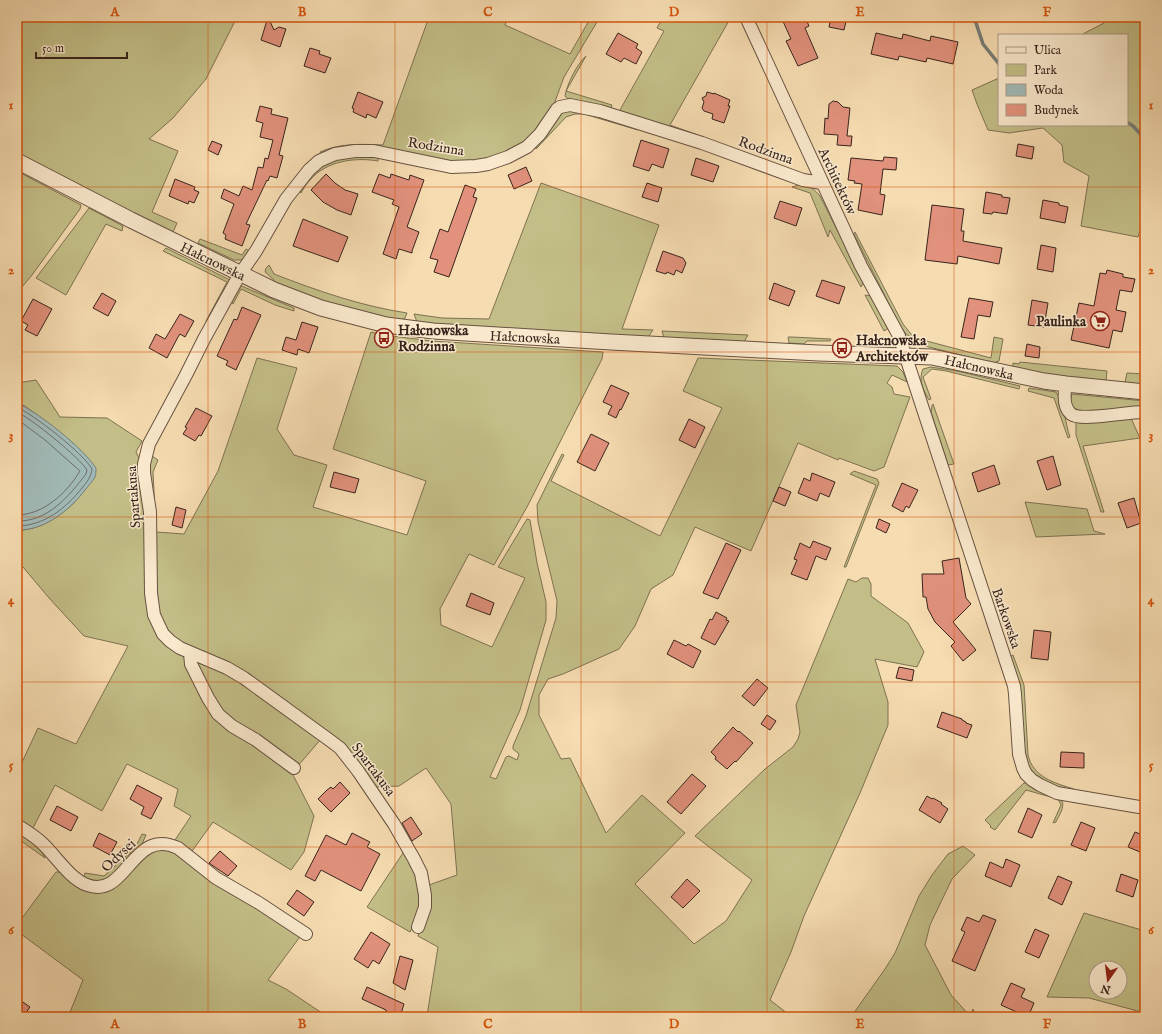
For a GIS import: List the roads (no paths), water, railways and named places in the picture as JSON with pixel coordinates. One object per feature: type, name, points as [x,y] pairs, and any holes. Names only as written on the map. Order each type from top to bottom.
[{"type":"street","name":"Architektów","points":[[746,17],[822,183],[862,266],[899,336],[906,356]]},
{"type":"street","name":"Rodzinna","points":[[240,274],[256,251],[289,195],[309,170],[319,161],[335,154],[355,150],[382,152],[450,167],[488,164],[527,147],[540,134],[557,109],[565,106],[579,106],[607,113],[702,143],[803,180],[822,183]]},
{"type":"street","name":"Hałcnowska","points":[[17,160],[274,290],[321,308],[366,320],[409,329],[818,353],[942,358],[1025,377],[1066,384],[1145,392]]},
{"type":"street","name":"Spartakusa","points":[[240,274],[152,436],[147,449],[144,464],[150,512],[151,593],[154,615],[158,625],[170,641],[180,648],[227,668],[249,681],[340,748],[350,760],[394,824],[421,873],[425,895],[425,907],[418,927]]},
{"type":"street","name":"Barkowska","points":[[906,356],[1014,686],[1019,754],[1026,774],[1040,785],[1057,793],[1145,808]]},
{"type":"street","points":[[1066,384],[1064,392],[1066,404],[1072,414],[1077,416],[1092,416],[1130,411],[1145,412]]},
{"type":"street","points":[[190,652],[191,664],[218,714],[232,726],[256,740],[294,768]]},
{"type":"street","name":"Odysei","points":[[17,825],[42,842],[74,877],[92,886],[104,886],[115,880],[139,853],[149,846],[160,843],[172,845],[178,848],[216,878],[306,934]]},
{"type":"water","points":[[17,403],[60,431],[90,460],[96,468],[93,480],[79,498],[64,512],[56,518],[37,527],[17,530]]},
{"type":"waterway","points":[[974,17],[983,44],[998,63]]},
{"type":"waterway","points":[[1128,123],[1145,139]]},
{"type":"place","name":"Paulinka","points":[[1100,321]]},
{"type":"place","name":"Hałcnowska Rodzinna","points":[[384,338]]},
{"type":"place","name":"Hałcnowska Architektów","points":[[842,348]]}]
